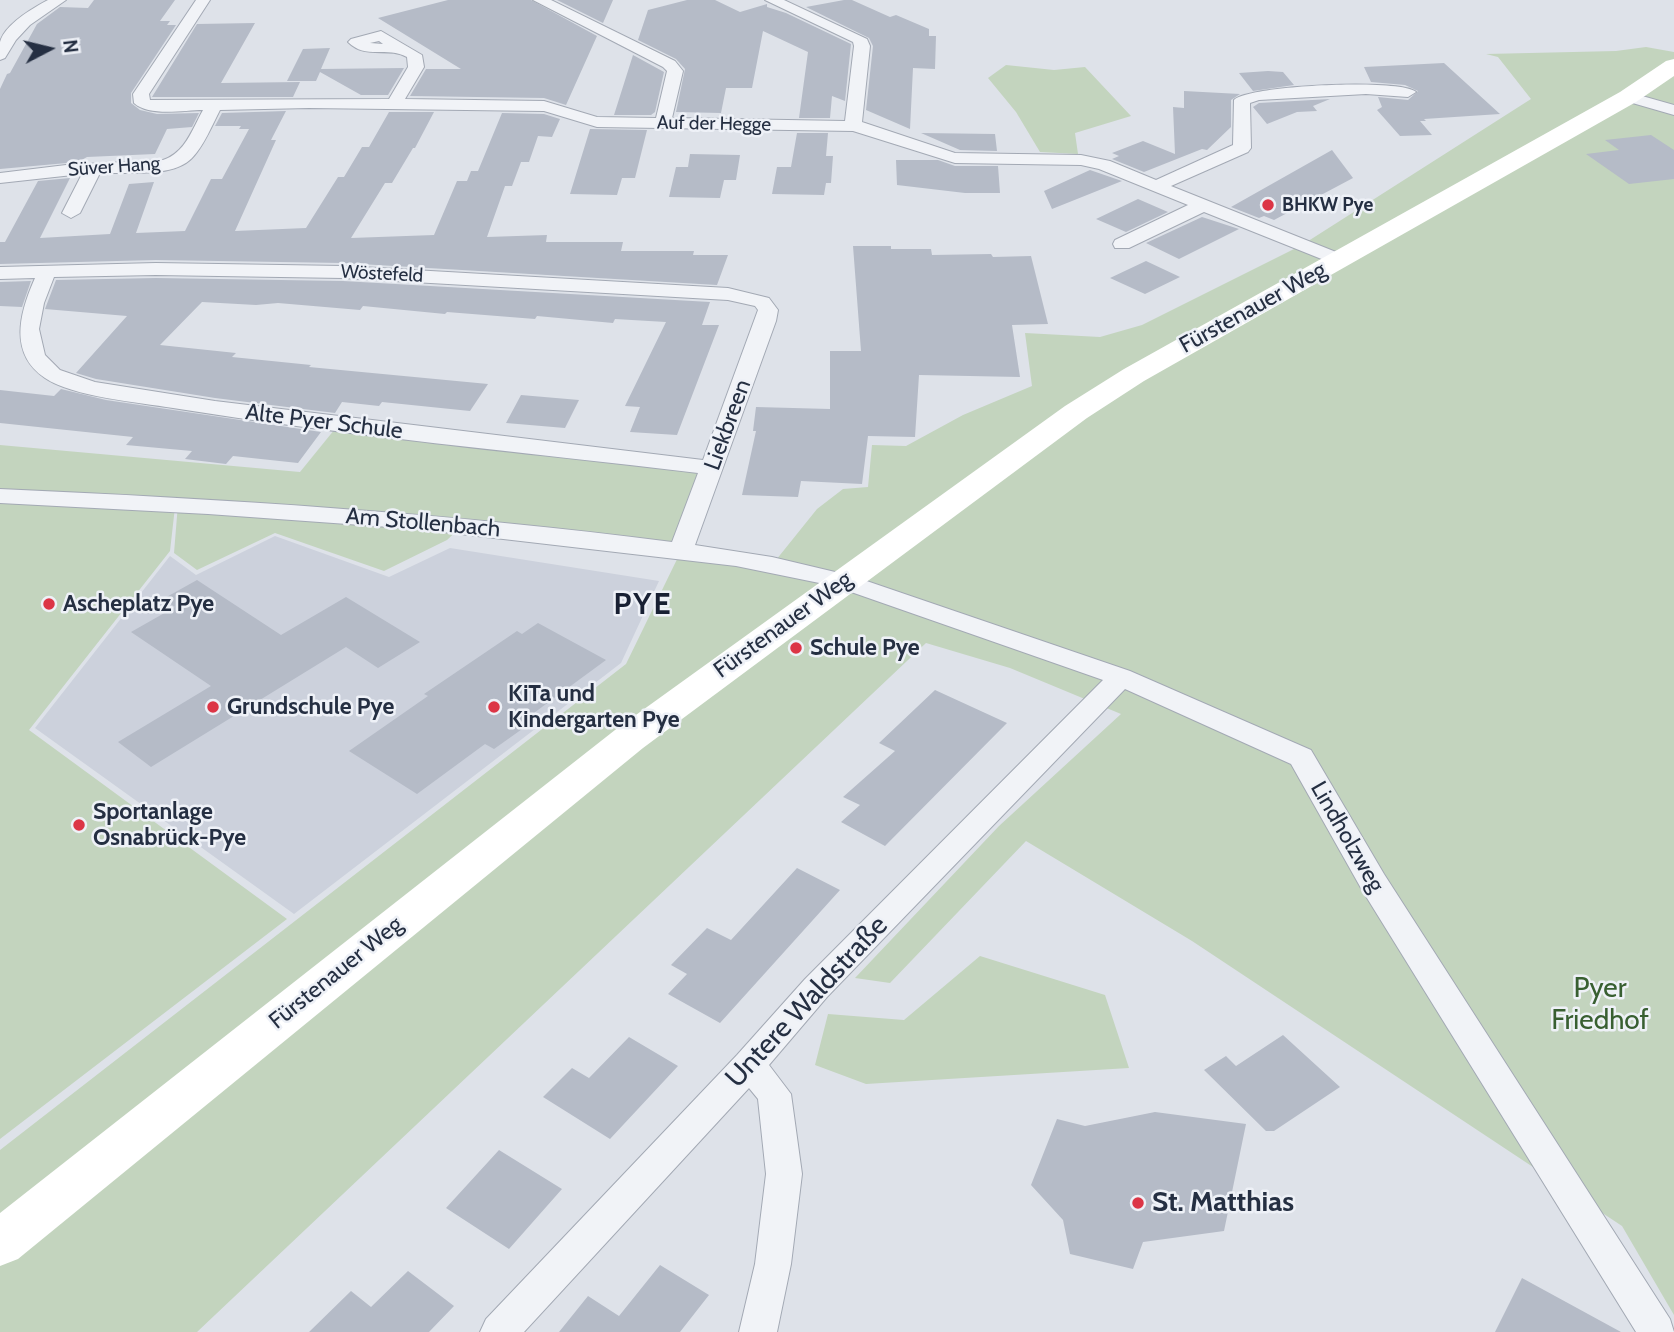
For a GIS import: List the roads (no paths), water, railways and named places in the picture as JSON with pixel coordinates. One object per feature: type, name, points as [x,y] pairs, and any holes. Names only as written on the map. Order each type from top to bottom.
[{"type":"street","points":[[0,55],[7,40],[25,22],[59,0]]},
{"type":"street","points":[[203,0],[141,94],[142,103],[156,106],[214,105]]},
{"type":"street","points":[[540,0],[669,64],[674,71],[663,122]]},
{"type":"street","points":[[772,0],[859,39],[862,46],[853,126]]},
{"type":"street","points":[[394,104],[416,67],[414,55],[401,47]]},
{"type":"street","name":"Fürstenauer Weg","points":[[0,1243],[629,739],[1088,404],[1134,375],[1628,97],[1674,65]]},
{"type":"street","points":[[1156,186],[1242,148],[1242,100],[1258,95],[1366,89],[1408,92]]},
{"type":"street","points":[[1628,97],[1674,110]]},
{"type":"street","name":"Auf der Hegge","points":[[214,105],[544,106],[564,109],[577,118],[597,122],[853,126],[877,129],[937,155],[956,158],[1081,160],[1104,165],[1339,260]]},
{"type":"street","name":"Süver Hang","points":[[0,178],[164,165],[180,160],[188,153],[214,105]]},
{"type":"street","points":[[71,213],[93,169]]},
{"type":"street","points":[[1122,244],[1203,205]]},
{"type":"street","name":"Wöstefeld","points":[[0,274],[156,269],[342,272],[729,294],[762,302]]},
{"type":"street","name":"Alte Pyer Schule","points":[[47,271],[34,303],[29,329],[35,357],[53,374],[91,388],[215,408],[712,468]]},
{"type":"street","name":"Liekbreen","points":[[682,548],[765,321],[768,310],[762,302]]},
{"type":"street","name":"Am Stollenbach","points":[[0,496],[178,504],[463,524],[682,548],[804,570],[843,581]]},
{"type":"street","name":"Lindholzweg","points":[[843,581],[1121,677],[1301,757],[1373,882],[1657,1332]]},
{"type":"street","name":"Untere Waldstraße","points":[[499,1332],[749,1065],[816,988],[1121,677]]},
{"type":"street","points":[[749,1065],[774,1094],[784,1174],[773,1264],[758,1332]]},
{"type":"place","name":"BHKW Pye","points":[[1268,205]]},
{"type":"place","name":"Ascheplatz Pye","points":[[49,604]]},
{"type":"place","name":"Schule Pye","points":[[796,648]]},
{"type":"place","name":"Grundschule Pye","points":[[213,707]]},
{"type":"place","name":"KiTa und Kindergarten Pye","points":[[494,707]]},
{"type":"place","name":"Sportanlage Osnabrück-Pye","points":[[79,825]]},
{"type":"place","name":"St. Matthias","points":[[1138,1203]]},
{"type":"district","name":"PYE","points":[[643,605]]},
{"type":"park label","name":"Pyer Friedhof","points":[[1600,1005]]}]
